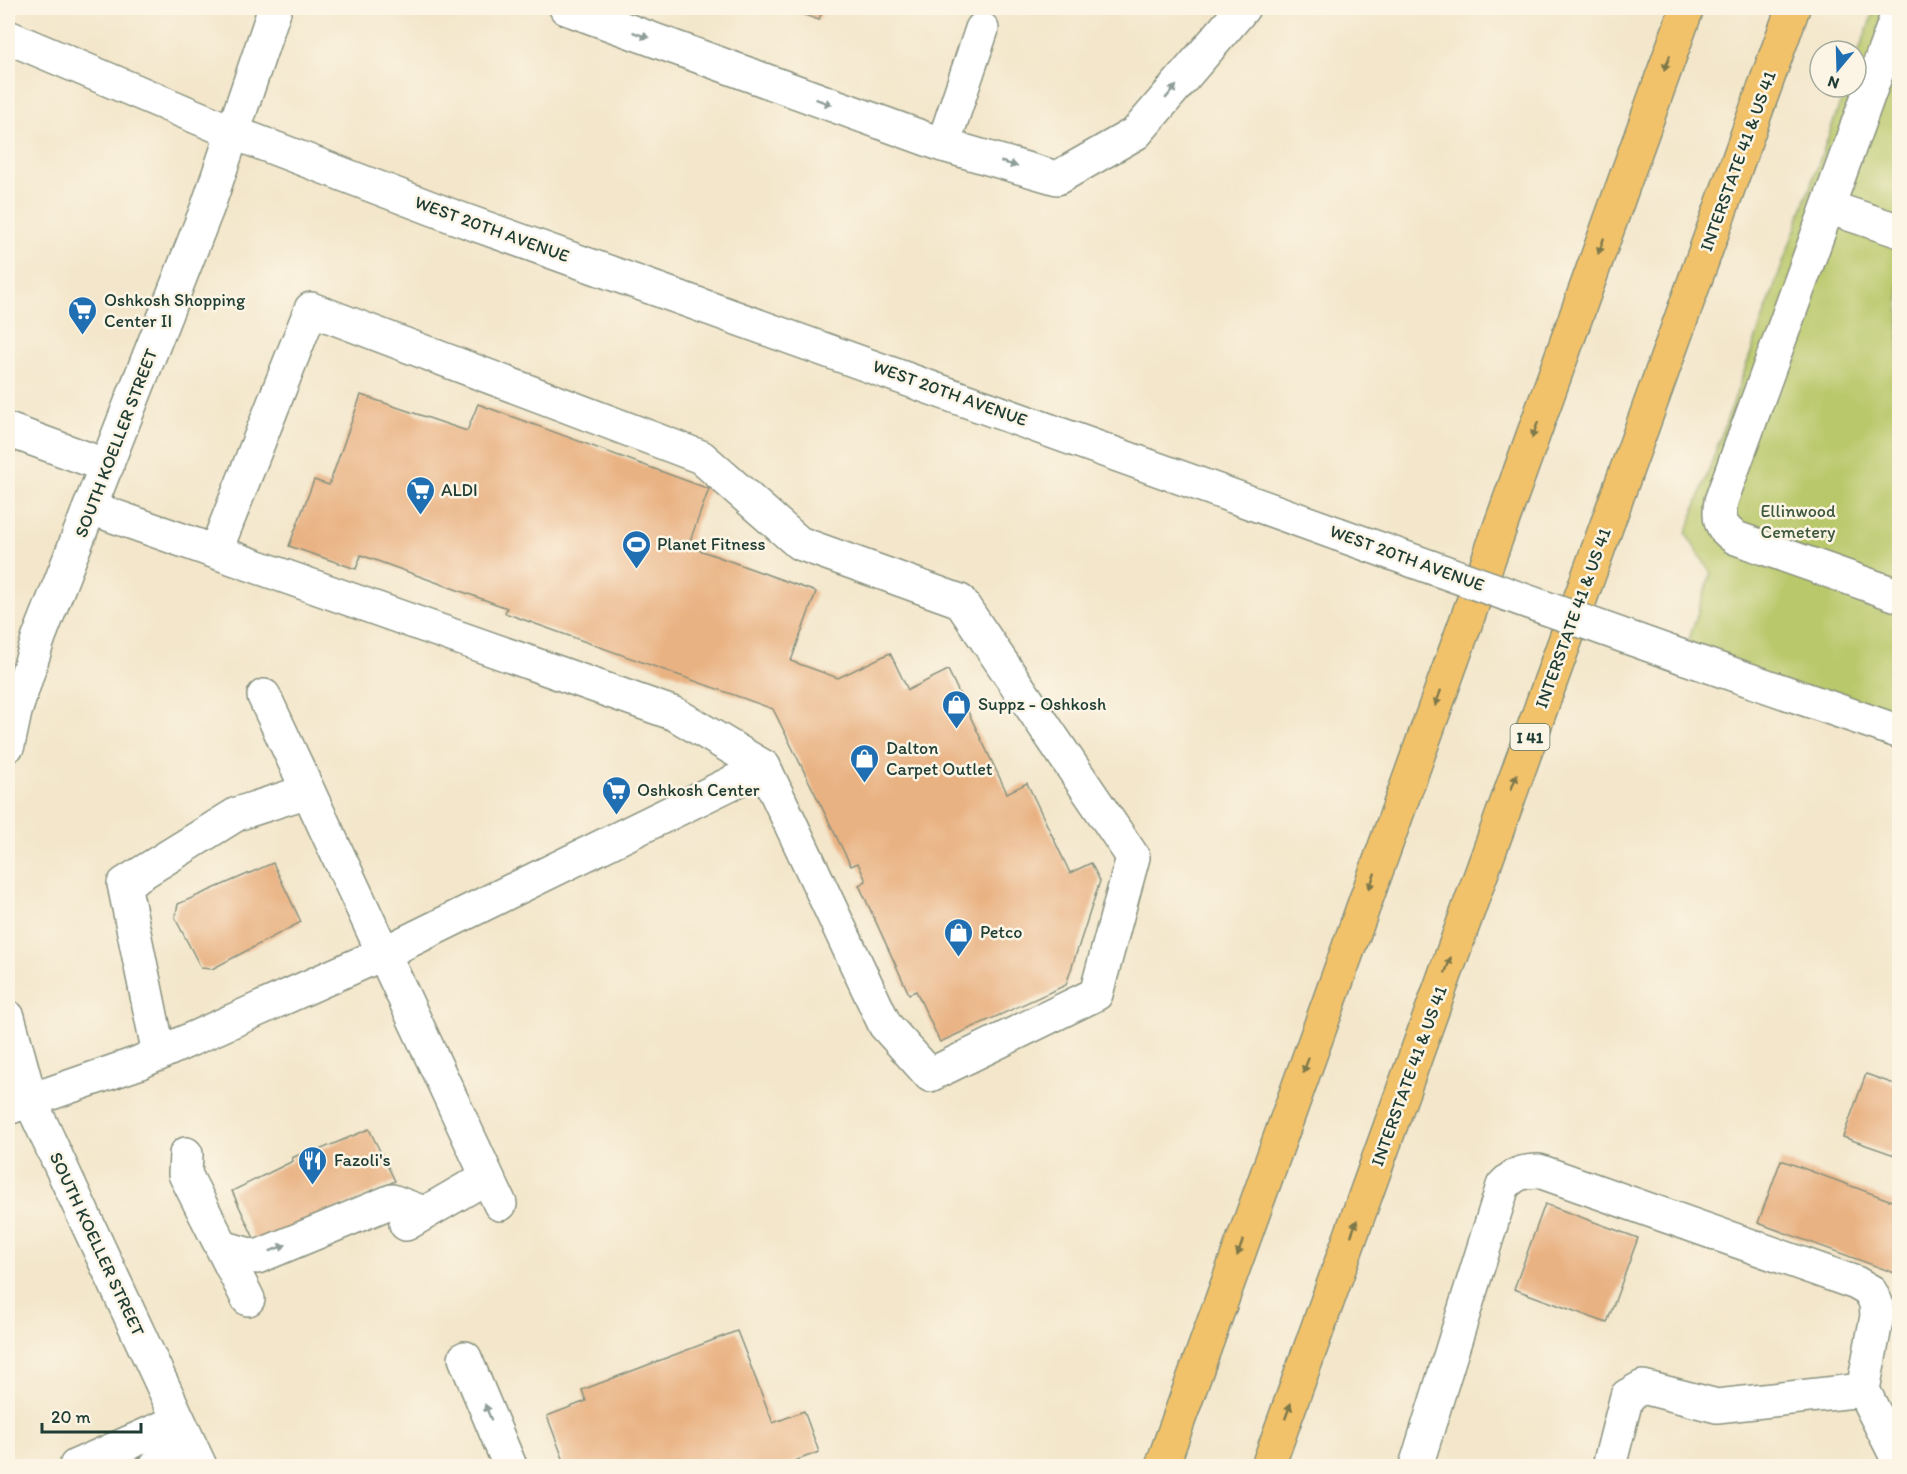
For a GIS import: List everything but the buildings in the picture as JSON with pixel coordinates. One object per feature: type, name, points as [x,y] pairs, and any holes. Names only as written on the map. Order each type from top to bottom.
[{"type":"highway","points":[[1162,1467],[1687,8]]},
{"type":"highway","name":"INTERSTATE 41 & US 41","points":[[1268,1467],[1793,8]]},
{"type":"street","name":"SOUTH KOELLER STREET","points":[[8,745],[15,712],[39,637],[208,207],[275,8]]},
{"type":"street","points":[[566,8],[943,145],[1057,178],[1136,133],[1243,8]]},
{"type":"street","points":[[1899,8],[1721,501],[1718,517],[1724,531],[1736,538],[1899,596]]},
{"type":"street","points":[[943,145],[982,29]]},
{"type":"street","name":"WEST 20TH AVENUE","points":[[8,37],[232,132],[452,216],[1338,534],[1899,732]]},
{"type":"street","points":[[1828,207],[1899,231]]},
{"type":"street","points":[[90,508],[216,550],[675,714],[764,767],[885,1025],[930,1075],[1096,994],[1133,857],[960,601],[799,543],[701,457],[311,309],[216,550]]},
{"type":"street","points":[[8,429],[107,466]]},
{"type":"street","points":[[222,1247],[257,1257],[392,1201],[413,1220],[494,1191],[264,696]]},
{"type":"street","points":[[19,1105],[159,1054],[382,954],[764,767]]},
{"type":"street","points":[[159,1054],[124,884],[237,814],[308,791]]},
{"type":"street","name":"SOUTH KOELLER STREET","points":[[8,1017],[19,1105],[190,1446]]},
{"type":"street","points":[[186,1154],[185,1174],[248,1299]]},
{"type":"street","points":[[1416,1467],[1503,1186],[1514,1175],[1525,1171],[1550,1175],[1856,1283],[1870,1291],[1876,1303],[1877,1316],[1863,1390],[1899,1463]]},
{"type":"street","points":[[465,1358],[510,1467]]},
{"type":"street","points":[[1609,1467],[1627,1396],[1643,1387],[1718,1406],[1863,1390]]},
{"type":"street","points":[[76,1467],[190,1446]]},
{"type":"street","points":[[156,1467],[190,1446]]},
{"type":"green space","name":"Ellinwood Cemetery","points":[[1875,8],[1899,8],[1899,732],[1683,657],[1711,573],[1686,534],[1842,99],[1868,99],[1868,39],[1864,39]]},
{"type":"place","name":"Oshkosh Shopping Center II","points":[[83,336]]},
{"type":"place","name":"ALDI","points":[[420,516]]},
{"type":"place","name":"Planet Fitness","points":[[636,570]]},
{"type":"place","name":"Suppz - Oshkosh","points":[[957,730]]},
{"type":"place","name":"Dalton Carpet Outlet","points":[[865,784]]},
{"type":"place","name":"Oshkosh Center","points":[[616,816]]},
{"type":"place","name":"Petco","points":[[959,958]]},
{"type":"place","name":"Fazoli's","points":[[313,1186]]}]
